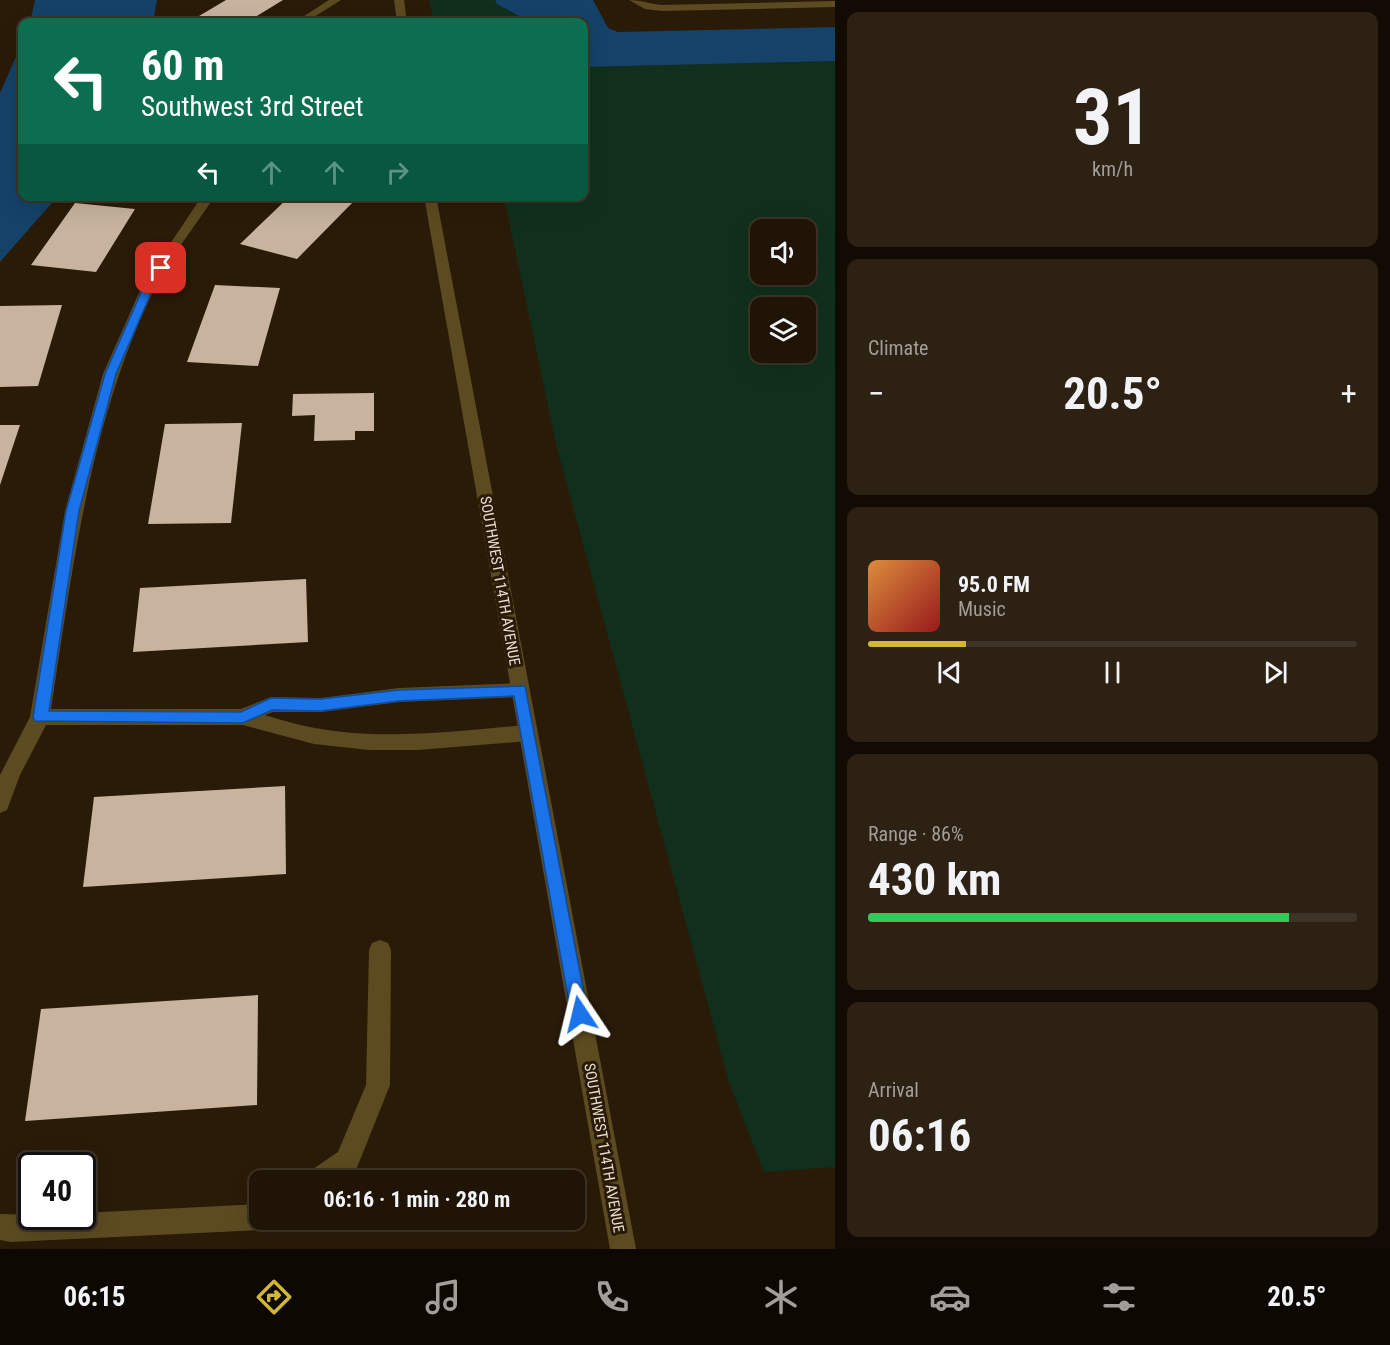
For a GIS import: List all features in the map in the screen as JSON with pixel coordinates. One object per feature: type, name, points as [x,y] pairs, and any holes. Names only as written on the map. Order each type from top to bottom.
[{"type":"street","points":[[307,18],[336,0]]},
{"type":"street","points":[[399,0],[401,18]]},
{"type":"street","points":[[634,0],[649,7],[662,8],[835,4]]},
{"type":"street","points":[[0,804],[9,775],[40,717],[73,511],[110,374],[149,286],[207,201]]},
{"type":"street","name":"SOUTHWEST 114TH AVENUE","points":[[431,201],[623,1249]]},
{"type":"street","points":[[243,717],[271,704],[321,705],[399,695],[520,690]]},
{"type":"street","points":[[40,717],[243,717],[314,736],[369,742],[418,742],[528,733]]},
{"type":"street","points":[[334,1170],[347,1161],[378,1085],[380,950]]},
{"type":"street","points":[[0,1227],[11,1229],[249,1218]]},
{"type":"green space","points":[[429,0],[495,0],[497,4],[523,18],[433,18]]},
{"type":"green space","points":[[835,61],[835,1167],[764,1172],[729,1082],[557,448],[505,201],[588,201],[588,67]]},
{"type":"water","points":[[35,0],[157,0],[154,18],[31,18]]},
{"type":"water","points":[[495,0],[593,0],[608,28],[618,32],[835,27],[835,61],[588,67],[588,18],[523,18],[497,4]]},
{"type":"water","points":[[18,52],[18,201],[53,201],[0,262],[0,93]]},
{"type":"building","points":[[226,0],[283,0],[254,18],[196,18]]},
{"type":"building","points":[[285,201],[354,201],[297,259],[240,244]]},
{"type":"building","points":[[75,203],[135,209],[96,272],[31,265]]},
{"type":"building","points":[[215,285],[280,288],[258,366],[187,362]]},
{"type":"building","points":[[62,305],[38,386],[0,387],[0,306]]},
{"type":"building","points":[[374,393],[374,431],[355,431],[355,440],[314,441],[315,415],[292,416],[293,394]]},
{"type":"building","points":[[242,423],[231,523],[148,524],[165,424]]},
{"type":"building","points":[[0,425],[20,425],[0,485]]},
{"type":"building","points":[[306,579],[308,642],[133,652],[140,588]]},
{"type":"building","points":[[285,786],[286,874],[83,887],[94,797]]},
{"type":"building","points":[[258,995],[257,1105],[25,1121],[41,1009]]},
{"type":"route","points":[[161,268],[149,286],[110,374],[73,511],[40,717],[243,717],[271,704],[321,705],[399,695],[520,690],[580,1014]]}]
